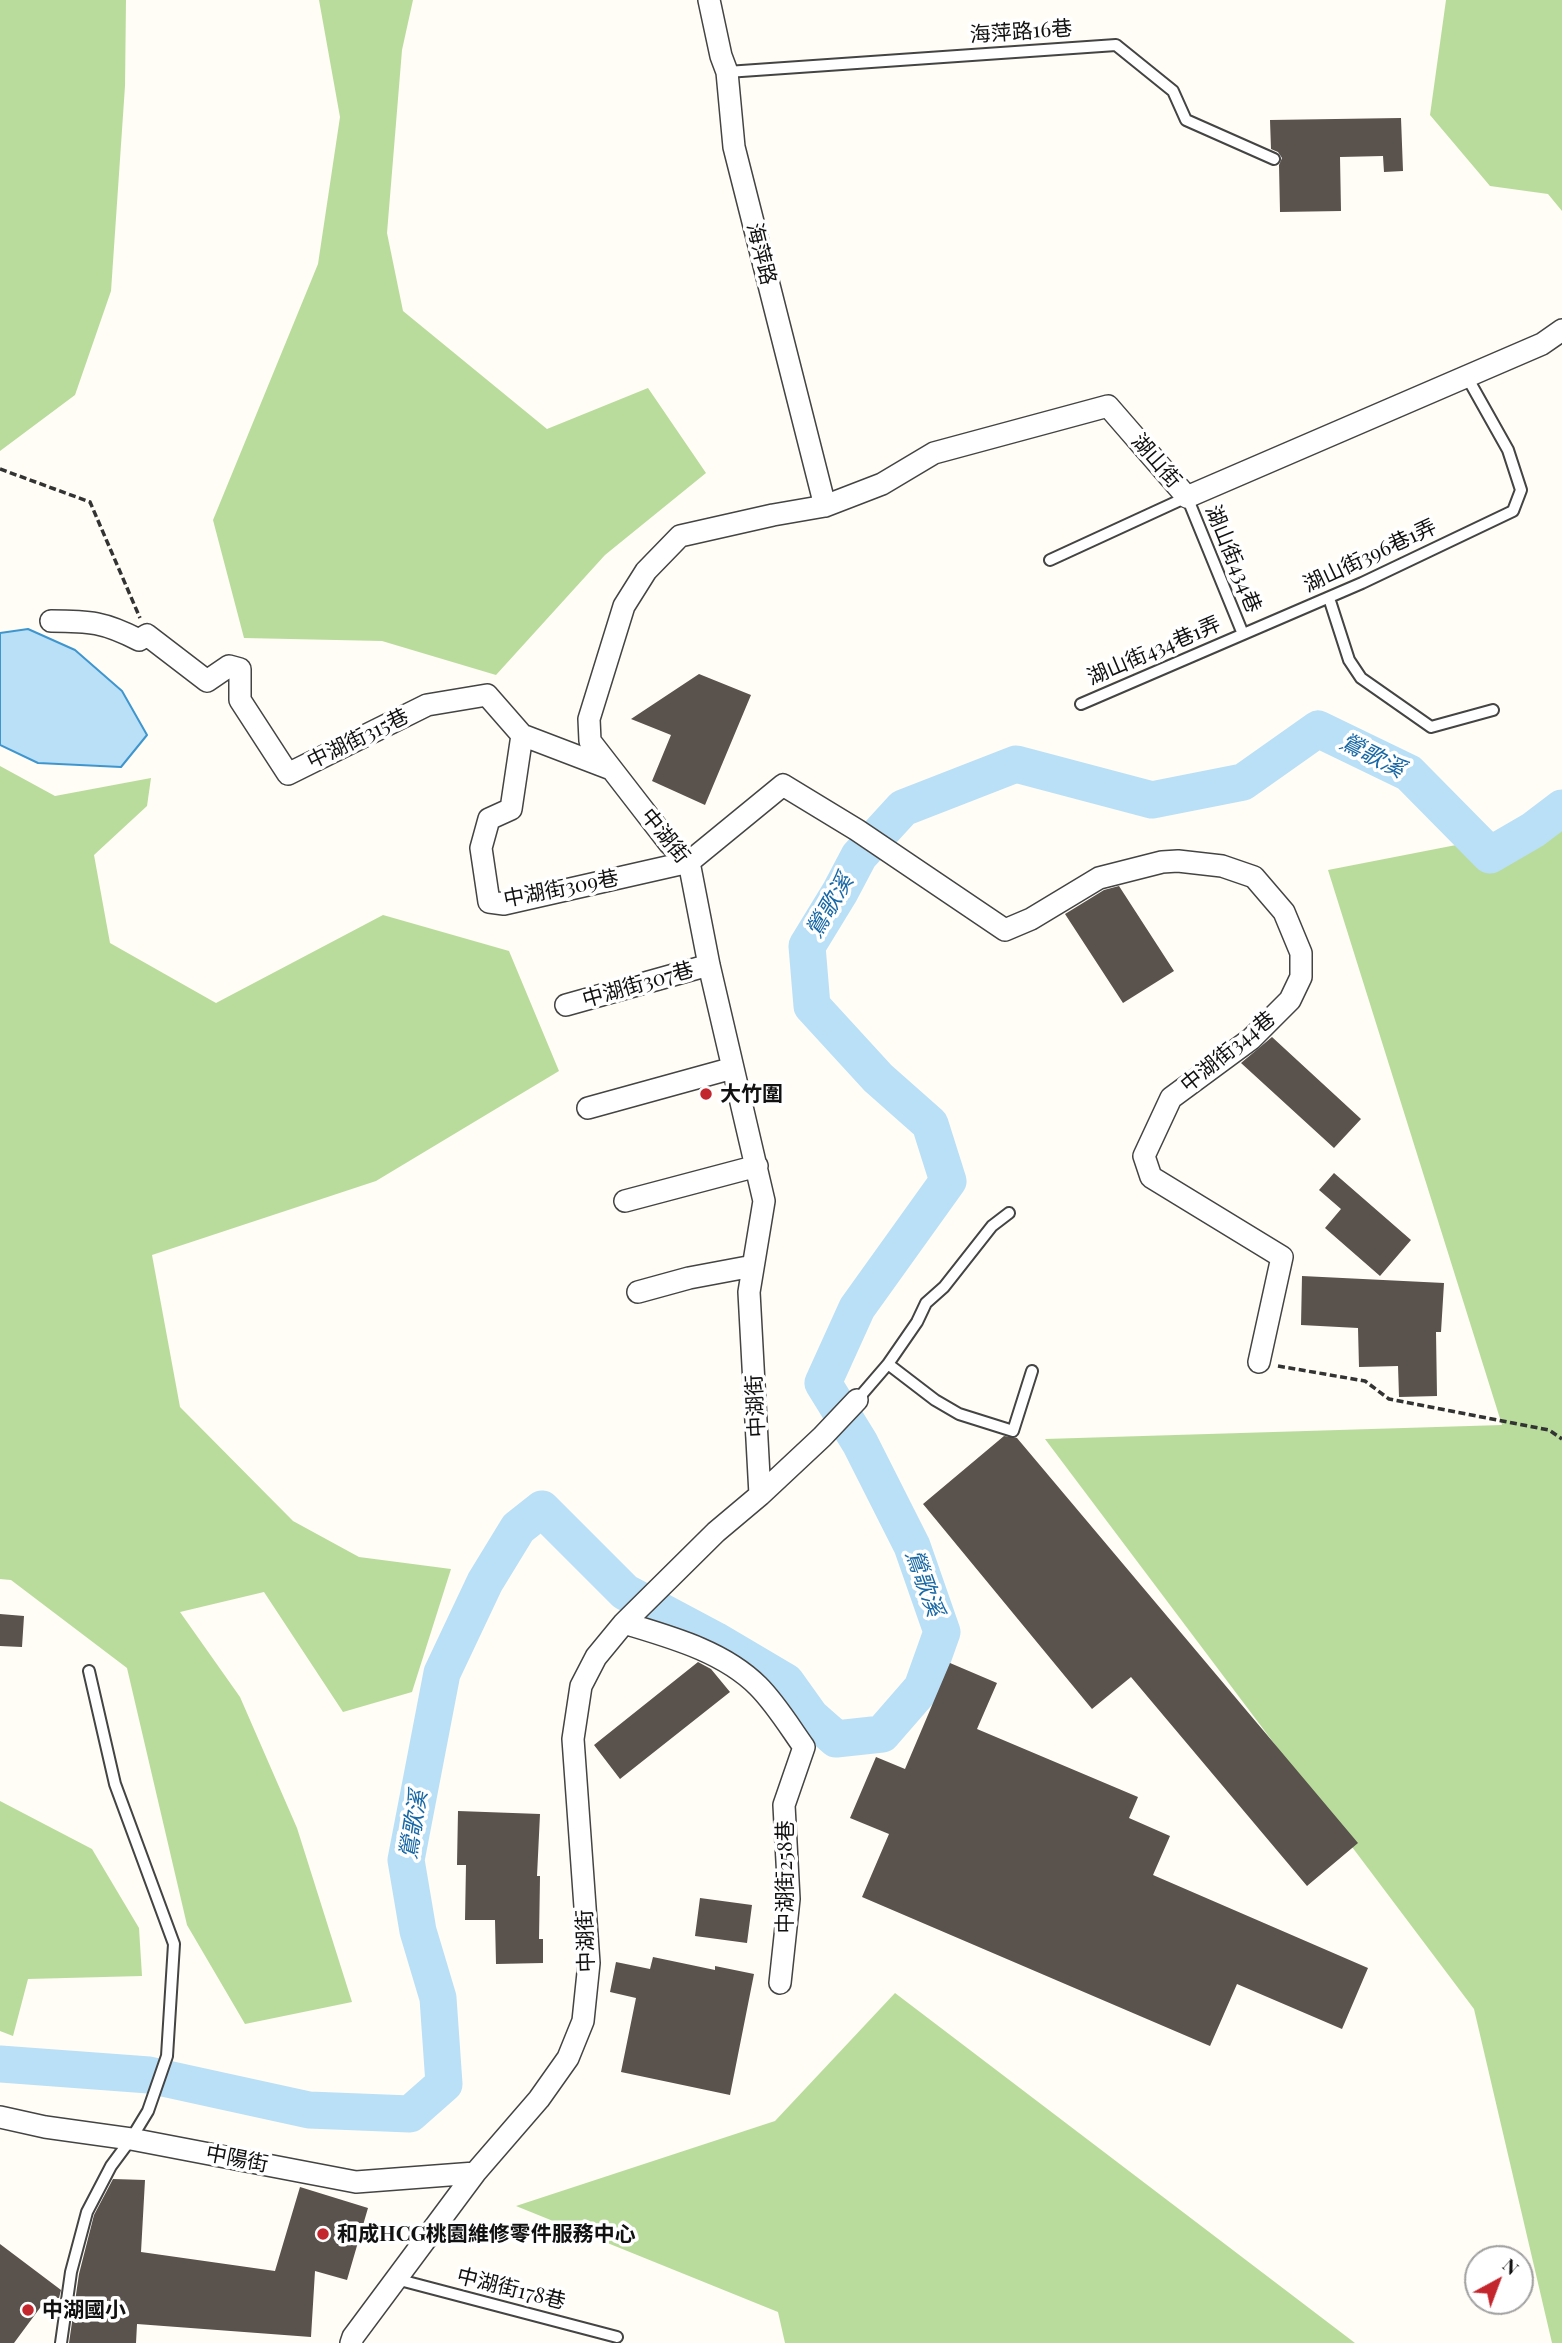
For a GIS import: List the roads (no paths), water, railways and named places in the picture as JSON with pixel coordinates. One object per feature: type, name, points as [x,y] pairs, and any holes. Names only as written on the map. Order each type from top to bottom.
[{"type":"street","name":"海萍路","points":[[709,0],[727,72],[734,147],[825,506]]},
{"type":"street","name":"湖山街","points":[[825,506],[882,485],[934,453],[1108,406],[1187,497],[1542,344],[1562,330]]},
{"type":"street","name":"中湖街","points":[[351,2343],[475,2173],[539,2099],[568,2058],[583,2021],[589,1963],[573,1739],[581,1686],[596,1657],[630,1618],[716,1532],[760,1495],[749,1292],[764,1201],[757,1166],[709,965],[690,862],[669,843],[590,741],[589,719],[624,606],[646,571],[680,536],[825,506]]},
{"type":"street","name":"中湖街315巷","points":[[51,621],[89,621],[114,627],[139,640],[147,635],[208,681],[229,666],[240,669],[240,700],[288,774],[427,705],[487,695],[522,735],[611,769]]},
{"type":"street","name":"中湖街309巷","points":[[522,735],[511,809],[489,819],[481,848],[489,902],[504,904],[690,862]]},
{"type":"street","name":"中湖街344巷","points":[[690,862],[783,785],[857,830],[1005,930],[1031,919],[1100,878],[1162,862],[1222,866],[1254,877],[1284,912],[1301,953],[1301,977],[1290,1000],[1251,1039],[1171,1098],[1144,1156],[1151,1177],[1282,1257],[1259,1362]]},
{"type":"street","name":"中湖街307巷","points":[[566,1005],[709,965]]},
{"type":"street","points":[[588,1108],[733,1068]]},
{"type":"street","points":[[625,1201],[757,1166]]},
{"type":"street","points":[[638,1292],[689,1278],[753,1266]]},
{"type":"street","points":[[760,1495],[857,1400]]},
{"type":"street","name":"中湖街258巷","points":[[630,1618],[716,1656],[756,1684],[804,1747],[785,1805],[789,1899],[780,1983]]},
{"type":"street","name":"中陽街","points":[[0,2117],[356,2182],[475,2173]]},
{"type":"lane","name":"海萍路16巷","points":[[727,72],[1116,45],[1173,91],[1186,120],[1274,159]]},
{"type":"lane","name":"湖山街396巷1弄","points":[[1243,634],[1329,598],[1513,511],[1521,490],[1508,450],[1467,377]]},
{"type":"lane","points":[[1049,561],[1187,497]]},
{"type":"lane","name":"湖山街434巷","points":[[1187,497],[1243,634]]},
{"type":"lane","points":[[1329,598],[1349,660],[1361,678],[1431,727],[1493,710]]},
{"type":"lane","name":"湖山街434巷1弄","points":[[1081,704],[1243,634]]},
{"type":"lane","points":[[857,1400],[888,1364],[917,1322],[926,1303],[944,1287],[992,1226],[1009,1213]]},
{"type":"lane","points":[[888,1364],[935,1400],[959,1414],[1013,1431],[1032,1371]]},
{"type":"lane","points":[[61,2343],[71,2272],[87,2212],[111,2166],[148,2110],[167,2056],[174,1944],[115,1784],[89,1671]]},
{"type":"lane","name":"中湖街178巷","points":[[396,2279],[617,2337]]},
{"type":"water","points":[[28,629],[75,650],[122,691],[147,735],[121,767],[38,763],[0,745],[0,633]]},
{"type":"waterway","name":"鶯歌溪","points":[[0,2064],[149,2075],[309,2110],[410,2114],[444,2084],[438,1998],[418,1931],[406,1860],[442,1673],[485,1582],[518,1528],[542,1509],[625,1592],[786,1682],[811,1717],[836,1739],[882,1734],[922,1688],[942,1632],[912,1546],[860,1443],[823,1383],[857,1308],[948,1181],[930,1124],[878,1078],[812,1006],[807,946],[859,856],[903,808],[1016,764],[1152,800],[1243,782],[1318,729],[1409,773],[1490,855],[1533,830],[1562,808]]},
{"type":"place","name":"大竹圍","points":[[706,1094]]},
{"type":"place","name":"和成HCG桃園維修零件服務中心","points":[[323,2234]]},
{"type":"place","name":"中湖國小","points":[[28,2310]]}]
